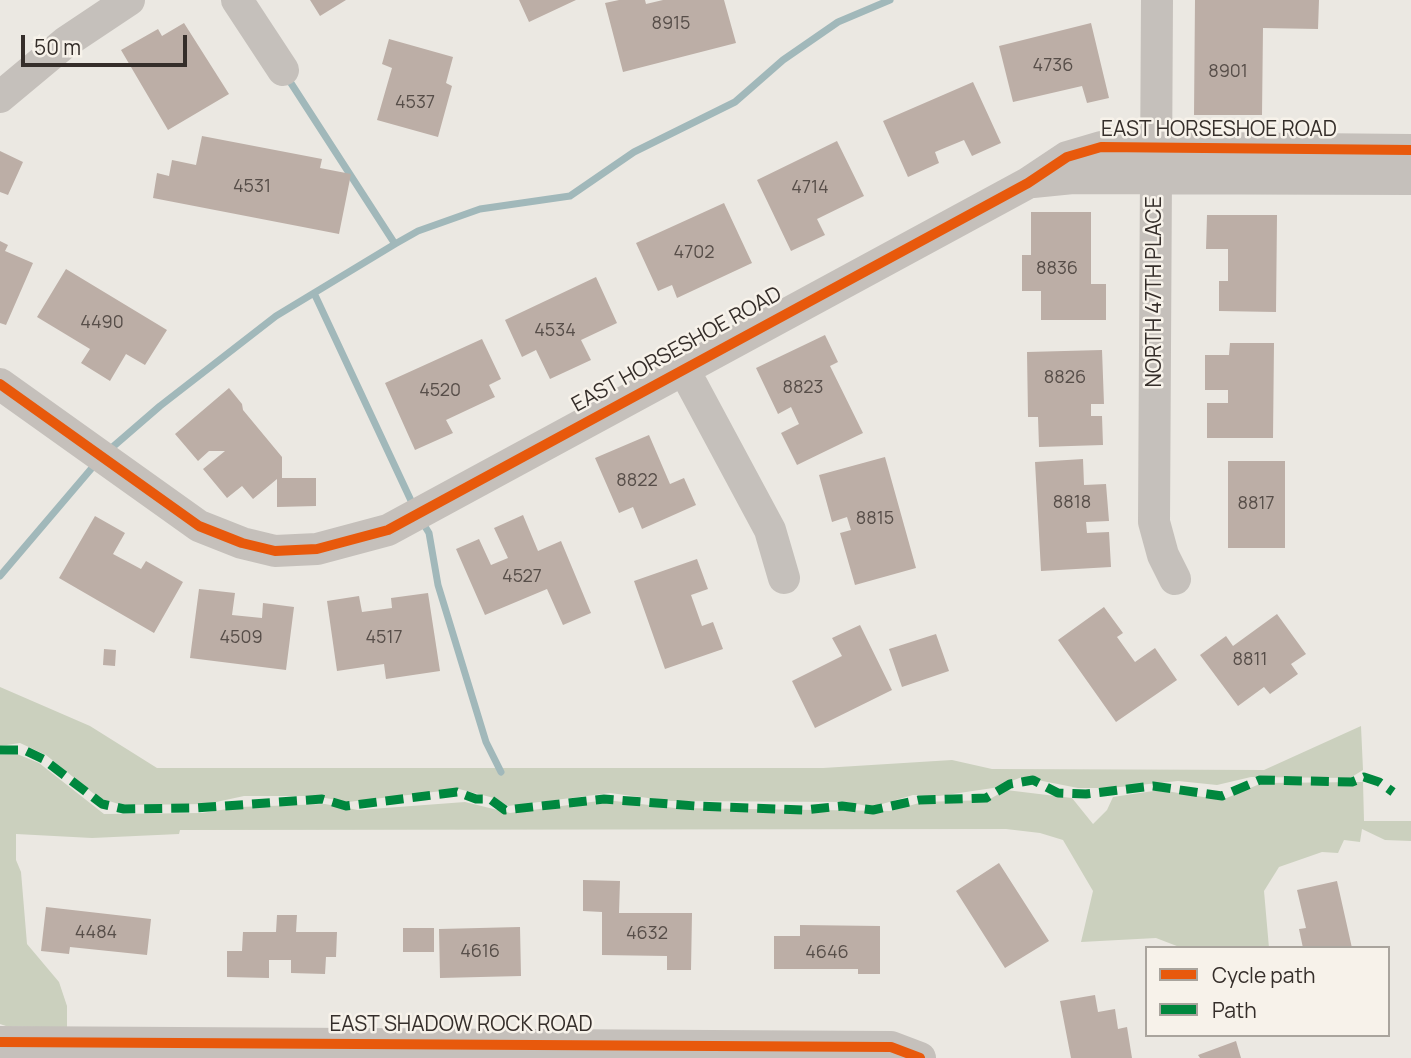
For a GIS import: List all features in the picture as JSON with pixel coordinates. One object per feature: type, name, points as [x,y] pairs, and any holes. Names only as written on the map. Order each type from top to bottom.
[{"type":"street","points":[[0,97],[66,42],[129,0]]},
{"type":"street","points":[[237,0],[283,70]]},
{"type":"street","name":"NORTH 47TH PLACE","points":[[1157,0],[1154,522],[1163,555],[1175,579]]},
{"type":"street","name":"EAST HORSESHOE ROAD","points":[[0,384],[199,526],[242,543],[275,551],[317,549],[388,530],[1028,183],[1067,157],[1101,147],[1155,146],[1411,179]]},
{"type":"street","name":"EAST HORSESHOE ROAD","points":[[1028,183],[1073,178],[1155,180],[1411,150]]},
{"type":"street","points":[[683,368],[770,530],[784,578]]},
{"type":"street","name":"EAST SHADOW ROCK ROAD","points":[[0,1042],[452,1051],[891,1047],[920,1058]]},
{"type":"green space","points":[[0,687],[90,726],[157,768],[823,768],[952,760],[992,769],[1264,770],[1361,726],[1363,770],[1350,778],[1251,777],[1217,785],[1178,781],[1110,788],[1078,788],[1022,777],[993,788],[939,796],[913,795],[872,807],[847,802],[671,801],[610,793],[508,806],[494,798],[459,789],[348,802],[314,796],[244,796],[207,804],[122,805],[99,798],[46,755],[20,743],[0,746]]},
{"type":"green space","points":[[17,754],[39,763],[104,814],[202,813],[240,807],[325,804],[358,810],[465,802],[510,813],[606,800],[675,808],[890,811],[923,802],[988,800],[1006,790],[1072,798],[1093,824],[1107,810],[1113,797],[1160,790],[1222,800],[1262,783],[1363,782],[1364,821],[1411,821],[1411,841],[1385,840],[1362,829],[1360,842],[1344,840],[1338,853],[1322,852],[1279,867],[1264,891],[1269,946],[1177,946],[1156,938],[1081,942],[1093,891],[1063,840],[1040,833],[1006,829],[180,830],[179,834],[92,838],[16,834],[16,860],[21,872],[27,944],[59,982],[67,1006],[67,1028],[6,1026],[0,1024],[0,755]]},
{"type":"building","points":[[310,0],[346,0],[320,16]]},
{"type":"building","points":[[519,0],[576,0],[529,22]]},
{"type":"building","points":[[645,0],[646,4],[663,0],[724,0],[736,43],[623,72],[605,3]]},
{"type":"building","points":[[1195,0],[1319,0],[1318,29],[1263,28],[1262,115],[1194,115]]},
{"type":"building","points":[[184,23],[229,94],[168,130],[121,50],[158,29],[162,36]]},
{"type":"building","points":[[1091,23],[1109,98],[1087,103],[1082,86],[1013,102],[999,46]]},
{"type":"building","points":[[389,39],[453,57],[446,83],[452,86],[438,137],[377,120],[392,68],[382,64]]},
{"type":"building","points":[[973,82],[1001,143],[972,156],[964,140],[935,152],[939,163],[908,177],[883,121]]},
{"type":"building","points":[[202,136],[322,159],[320,168],[351,174],[339,234],[153,198],[157,173],[169,176],[172,160],[196,165]]},
{"type":"building","points":[[837,141],[864,196],[817,219],[825,235],[791,251],[757,180]]},
{"type":"building","points":[[0,151],[23,162],[8,195],[0,192]]},
{"type":"building","points":[[724,203],[752,263],[677,298],[672,285],[658,291],[636,243]]},
{"type":"building","points":[[1031,212],[1091,212],[1091,284],[1106,284],[1106,320],[1041,320],[1041,291],[1022,291],[1022,255],[1031,255]]},
{"type":"building","points":[[1207,215],[1277,215],[1276,312],[1219,311],[1219,281],[1228,281],[1228,249],[1206,249]]},
{"type":"building","points":[[0,241],[8,245],[5,251],[33,263],[6,325],[0,323]]},
{"type":"building","points":[[66,269],[167,330],[145,365],[126,354],[110,381],[81,363],[90,349],[37,317]]},
{"type":"building","points":[[596,277],[617,323],[581,340],[591,360],[550,379],[536,350],[522,357],[505,320]]},
{"type":"building","points":[[825,335],[838,362],[830,366],[863,433],[797,465],[781,433],[799,424],[791,407],[778,414],[756,368]]},
{"type":"building","points":[[482,339],[501,379],[489,385],[495,397],[446,420],[453,433],[415,450],[385,383]]},
{"type":"building","points":[[1230,343],[1274,343],[1273,438],[1207,438],[1207,403],[1228,403],[1228,390],[1205,390],[1205,355],[1229,355]]},
{"type":"building","points":[[1102,350],[1104,404],[1091,404],[1091,416],[1102,416],[1103,445],[1039,447],[1038,417],[1028,417],[1027,352]]},
{"type":"building","points":[[229,388],[242,404],[243,410],[282,457],[282,478],[316,478],[316,506],[277,507],[277,479],[253,499],[242,486],[227,498],[203,469],[225,451],[209,451],[198,461],[175,434]]},
{"type":"building","points":[[649,435],[670,484],[684,478],[696,505],[642,529],[633,507],[619,513],[595,458]]},
{"type":"building","points":[[885,457],[916,568],[855,585],[840,533],[851,530],[847,517],[832,522],[819,475]]},
{"type":"building","points":[[1083,459],[1084,485],[1106,484],[1109,521],[1086,522],[1087,533],[1109,532],[1111,567],[1041,571],[1035,462]]},
{"type":"building","points":[[1228,461],[1285,461],[1285,548],[1228,548]]},
{"type":"building","points":[[523,515],[538,551],[561,541],[591,613],[563,625],[547,589],[485,615],[456,549],[479,539],[491,565],[508,558],[494,528]]},
{"type":"building","points":[[95,516],[125,533],[113,554],[141,569],[146,561],[183,582],[154,633],[59,578]]},
{"type":"building","points":[[697,559],[708,589],[691,595],[702,626],[713,622],[723,649],[665,669],[634,581]]},
{"type":"building","points":[[199,589],[235,593],[232,615],[262,618],[263,603],[294,607],[286,670],[190,658]]},
{"type":"building","points":[[428,593],[440,671],[386,679],[384,664],[337,671],[327,601],[359,596],[362,612],[392,608],[391,598]]},
{"type":"building","points":[[1104,607],[1123,633],[1117,637],[1135,662],[1155,648],[1177,680],[1116,722],[1058,640]]},
{"type":"building","points":[[1277,614],[1306,654],[1291,664],[1298,674],[1270,694],[1264,687],[1238,706],[1200,655],[1226,636],[1233,646]]},
{"type":"building","points":[[860,625],[892,690],[815,728],[792,681],[842,656],[832,638]]},
{"type":"building","points":[[936,634],[949,671],[902,687],[889,649]]},
{"type":"building","points":[[104,649],[116,650],[115,666],[103,665]]},
{"type":"building","points":[[999,863],[1049,941],[1005,968],[956,891]]},
{"type":"building","points":[[583,880],[620,881],[619,913],[692,913],[691,970],[667,970],[667,956],[602,955],[602,912],[583,911]]},
{"type":"building","points":[[1337,881],[1352,946],[1303,946],[1299,929],[1306,928],[1297,890]]},
{"type":"building","points":[[46,907],[151,919],[147,955],[70,947],[69,954],[41,951]]},
{"type":"building","points":[[277,915],[297,915],[296,932],[337,932],[336,957],[326,957],[325,974],[291,973],[291,960],[269,960],[269,978],[227,977],[227,951],[242,951],[243,932],[276,932]]},
{"type":"building","points":[[800,925],[880,926],[880,974],[858,974],[858,969],[774,969],[774,936],[800,936]]},
{"type":"building","points":[[520,927],[521,976],[440,978],[439,929]]},
{"type":"building","points":[[403,928],[434,928],[434,952],[403,952]]},
{"type":"building","points":[[1095,995],[1098,1012],[1115,1009],[1118,1029],[1127,1027],[1132,1058],[1071,1058],[1060,1001]]},
{"type":"building","points":[[1236,1041],[1241,1058],[1200,1058],[1198,1055]]},
{"type":"waterway","points":[[108,451],[160,406],[276,316],[395,244],[418,231],[480,209],[570,196],[634,152],[735,102],[783,60],[838,22],[890,0]]},
{"type":"waterway","points":[[287,77],[395,244]]},
{"type":"waterway","points":[[314,293],[414,507]]},
{"type":"waterway","points":[[0,576],[97,462]]},
{"type":"waterway","points":[[421,520],[429,533],[438,585],[486,742],[501,772]]},
{"type":"marked path","points":[[0,750],[24,750],[43,759],[102,804],[124,809],[196,808],[322,799],[346,806],[457,792],[476,799],[490,799],[505,810],[604,799],[696,806],[804,810],[842,806],[873,810],[919,800],[986,798],[1010,784],[1033,780],[1058,793],[1086,794],[1153,786],[1222,796],[1260,780],[1352,782],[1364,777],[1379,782],[1393,792]]},
{"type":"cycle path","points":[[0,384],[199,526],[242,543],[275,551],[317,549],[388,530],[1028,183],[1067,157],[1101,147],[1411,150]]},
{"type":"cycle path","points":[[0,1042],[891,1047],[920,1058]]}]
